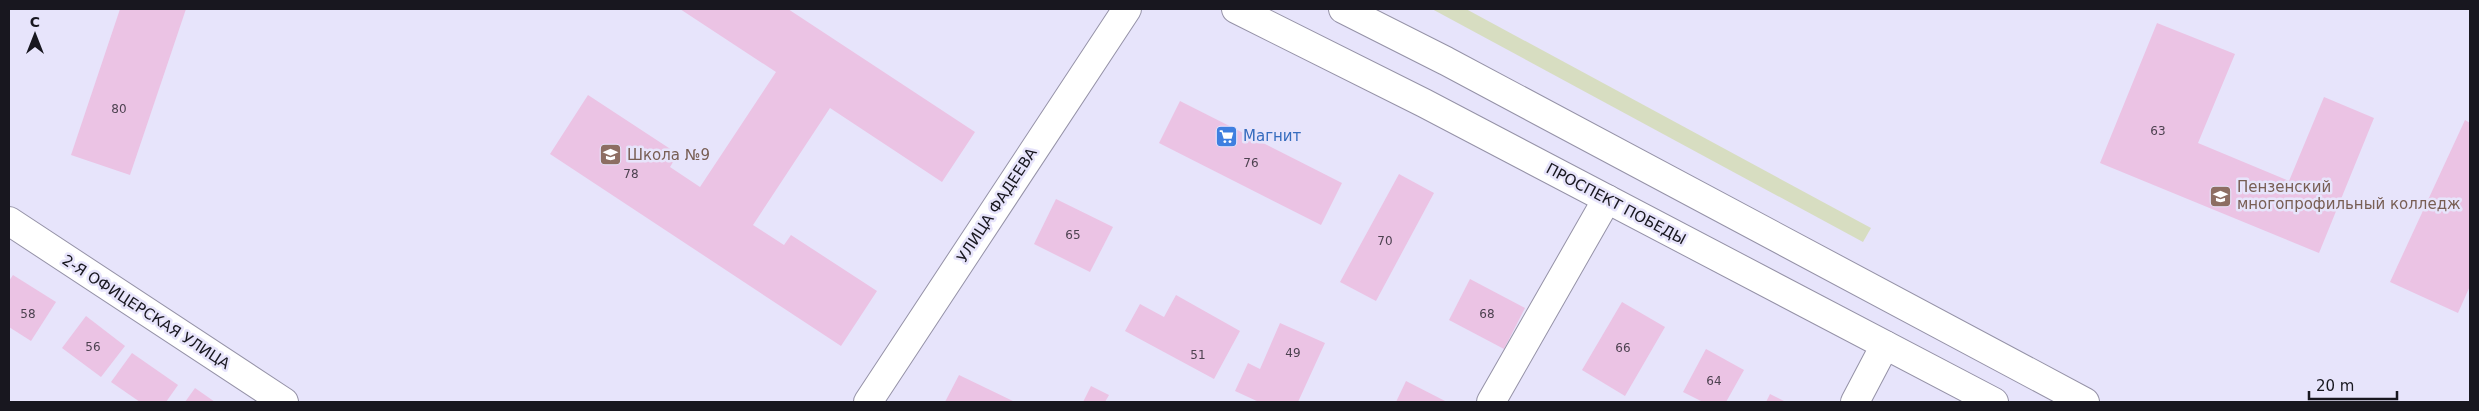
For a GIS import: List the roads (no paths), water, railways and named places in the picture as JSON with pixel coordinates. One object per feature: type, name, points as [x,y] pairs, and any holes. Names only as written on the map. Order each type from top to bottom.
[{"type":"main road","name":"УЛИЦА ФАДЕЕВА","points":[[868,402],[1127,9]]},
{"type":"main road","name":"ПРОСПЕКТ ПОБЕДЫ","points":[[1236,9],[1607,199],[1994,402]]},
{"type":"main road","points":[[1343,9],[1455,65],[2085,402]]},
{"type":"main road","points":[[1491,402],[1607,199]]},
{"type":"main road","name":"2-Я ОФИЦЕРСКАЯ УЛИЦА","points":[[9,221],[284,402]]},
{"type":"main road","points":[[1855,402],[1885,345]]},
{"type":"place","name":"Магнит","points":[[1227,136]]},
{"type":"place","name":"Школа №9","points":[[611,155]]},
{"type":"place","name":"Пензенский многопрофильный колледж","points":[[2221,196]]}]
